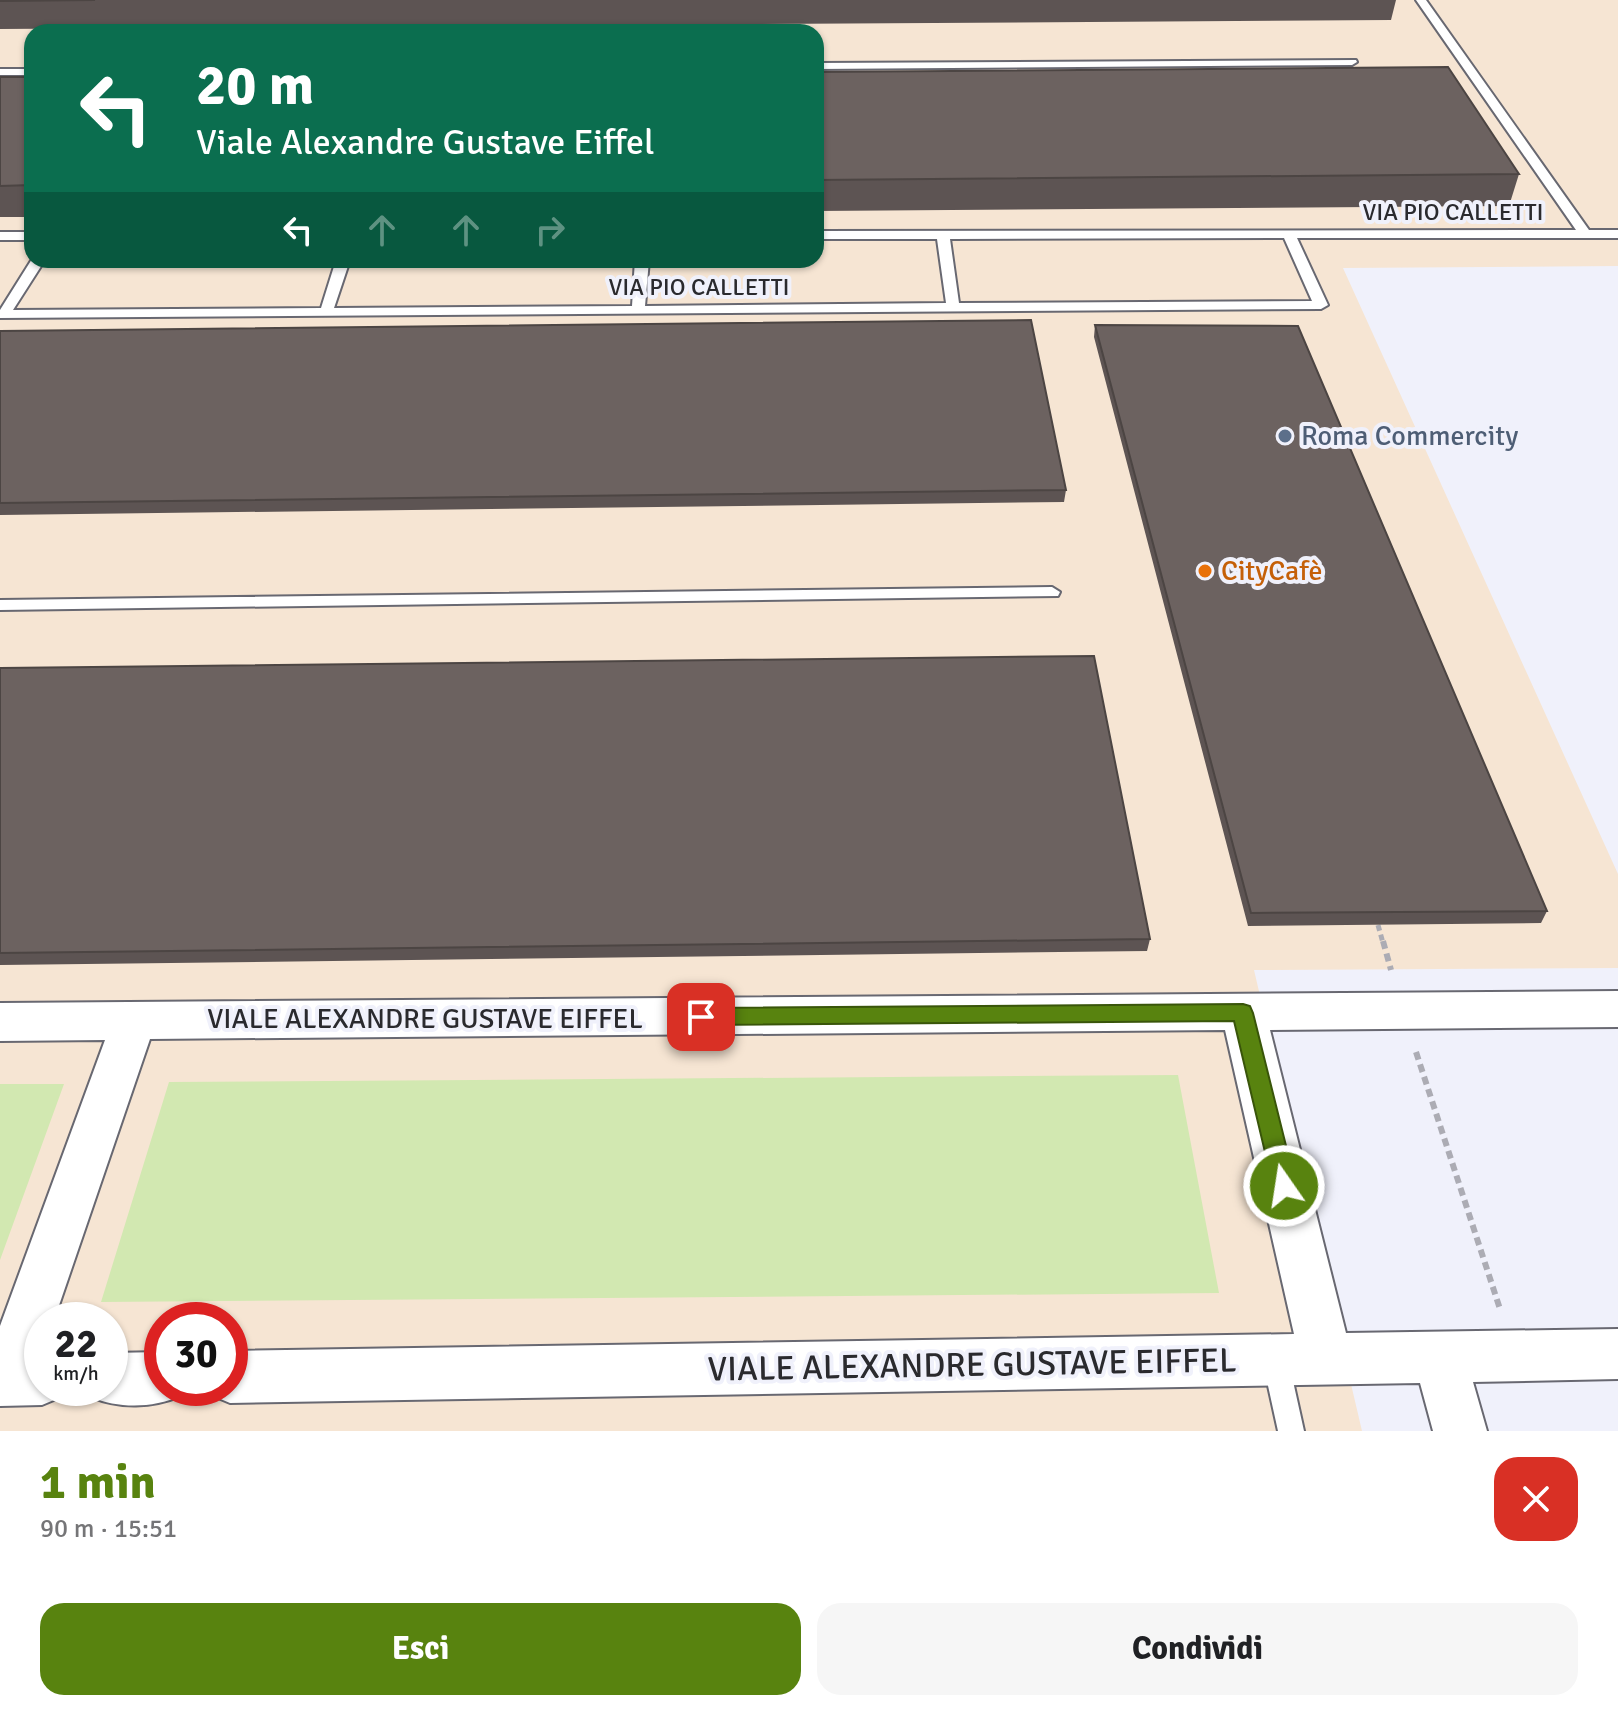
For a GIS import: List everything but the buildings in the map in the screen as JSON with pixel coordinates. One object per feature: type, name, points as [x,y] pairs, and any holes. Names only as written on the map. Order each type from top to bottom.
[{"type":"street","name":"VIALE ALEXANDRE GUSTAVE EIFFEL","points":[[0,1022],[1618,1009]]},
{"type":"street","points":[[1243,1013],[1326,1359]]},
{"type":"street","points":[[16,1380],[134,1021]]},
{"type":"street","name":"VIALE ALEXANDRE GUSTAVE EIFFEL","points":[[248,1377],[1618,1354]]},
{"type":"street","points":[[1440,1358],[1460,1431]]},
{"type":"lane","points":[[1421,0],[1585,234]]},
{"type":"lane","points":[[824,66],[1352,62]]},
{"type":"lane","points":[[0,72],[24,72]]},
{"type":"lane","name":"VIA PIO CALLETTI","points":[[824,235],[1618,234]]},
{"type":"lane","points":[[943,235],[953,307]]},
{"type":"lane","name":"VIA PIO CALLETTI","points":[[2,314],[1321,305],[1289,235]]},
{"type":"lane","points":[[0,236],[24,236]]},
{"type":"lane","points":[[2,314],[33,268]]},
{"type":"lane","points":[[326,312],[340,268]]},
{"type":"lane","points":[[638,310],[641,268]]},
{"type":"lane","points":[[0,605],[1052,592]]},
{"type":"lane","points":[[1275,1360],[1291,1431]]},
{"type":"path","points":[[1378,925],[1403,1011],[1516,1356]]},
{"type":"shaded area","points":[[0,0],[1618,0],[1618,266],[1343,268],[1618,874],[1618,968],[1254,970],[1362,1431],[0,1431]]},
{"type":"green space","points":[[1178,1075],[1219,1293],[101,1302],[169,1082]]},
{"type":"green space","points":[[0,1084],[64,1084],[0,1260]]},
{"type":"place","name":"Roma Commercity","points":[[1285,436]]},
{"type":"place","name":"CityCafè","points":[[1205,571]]},
{"type":"route","points":[[701,1017],[1243,1013],[1284,1186]]}]
